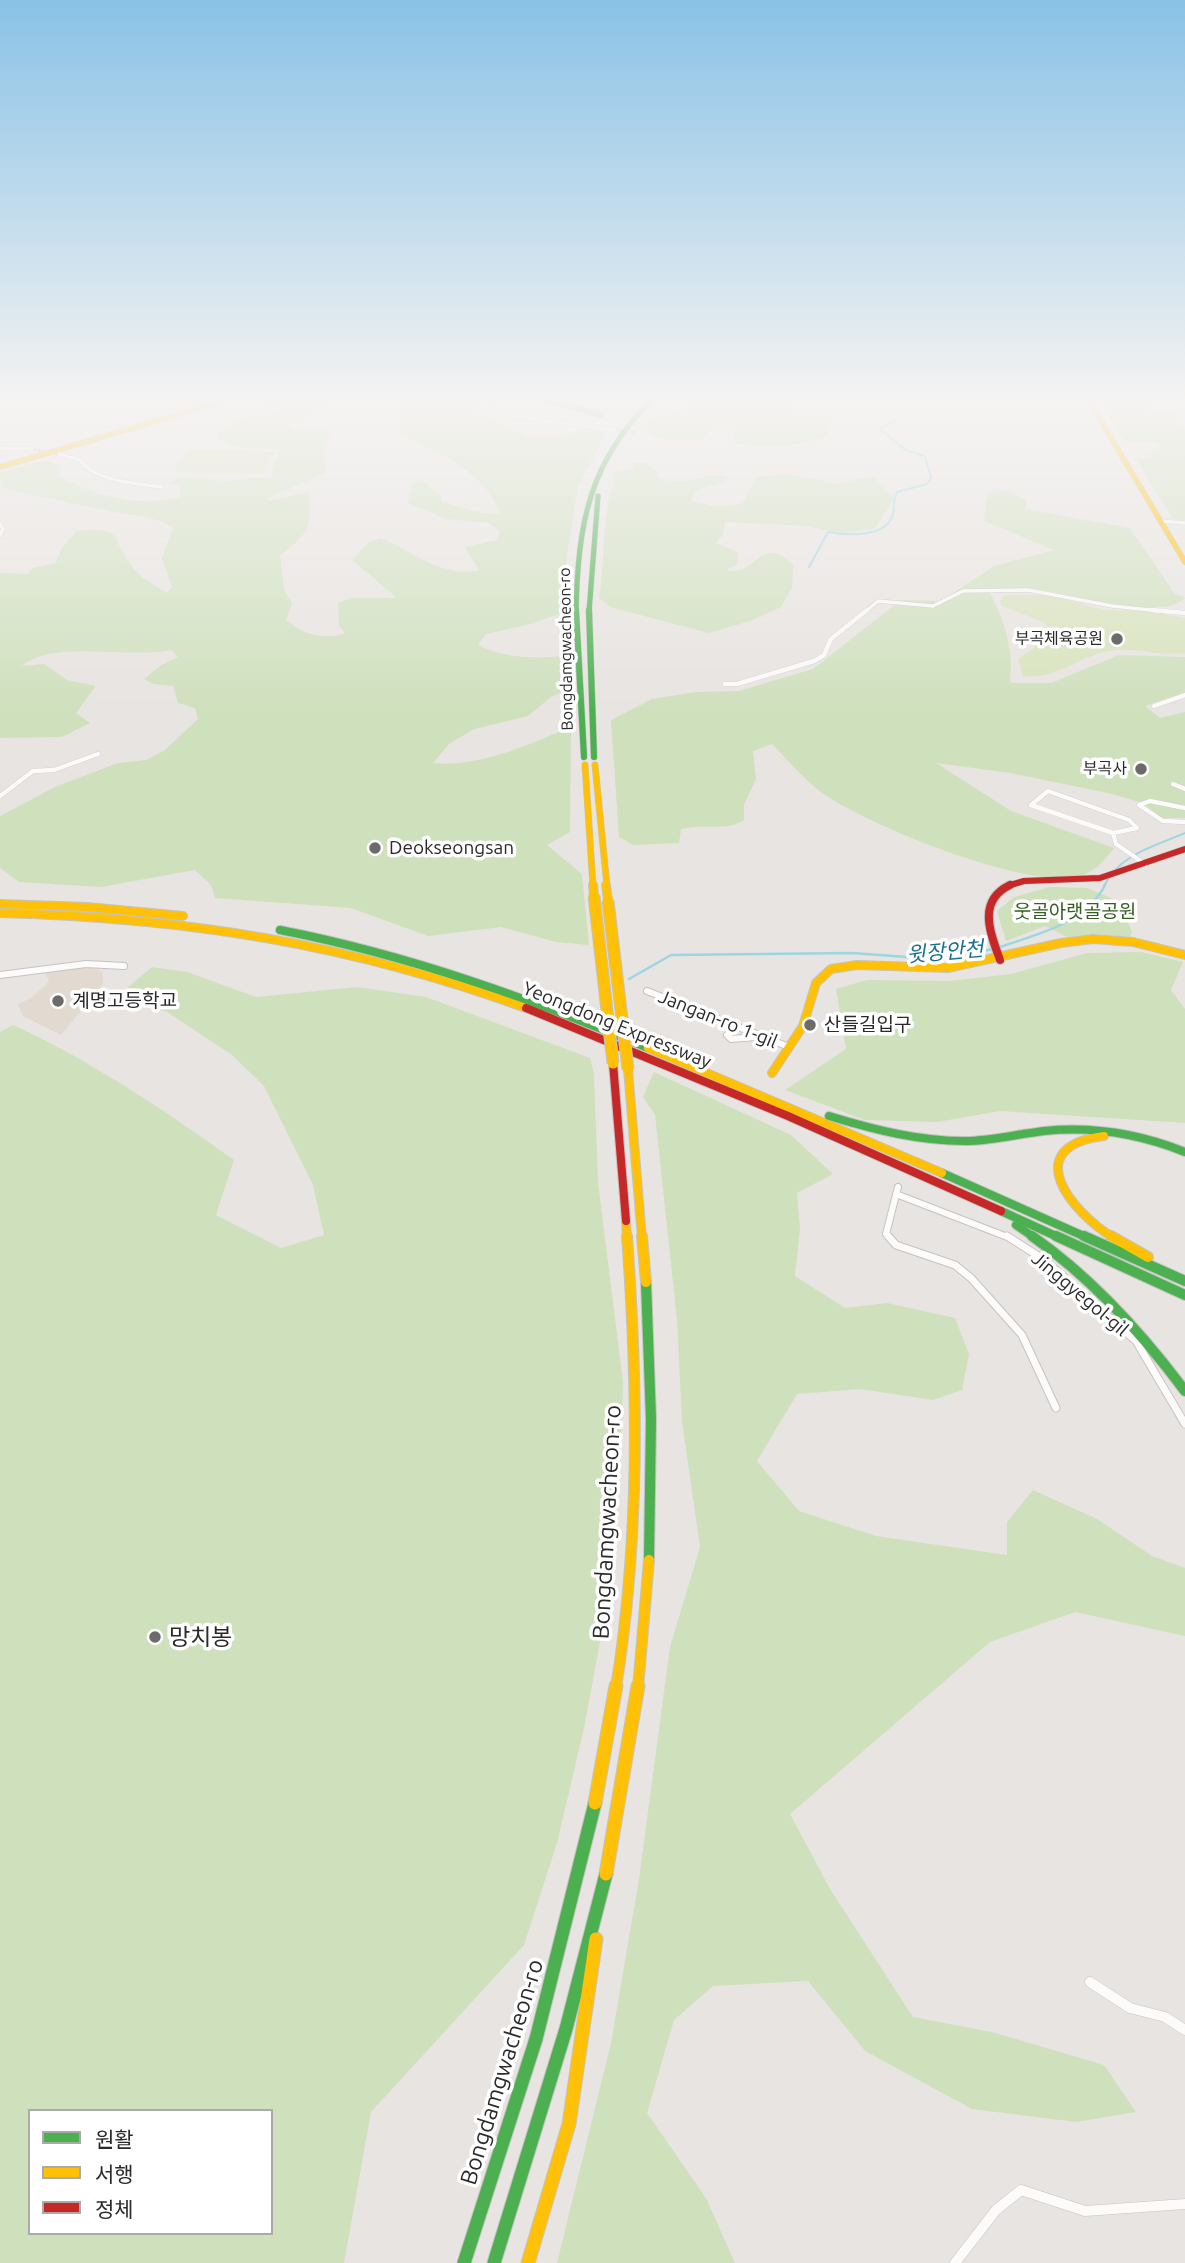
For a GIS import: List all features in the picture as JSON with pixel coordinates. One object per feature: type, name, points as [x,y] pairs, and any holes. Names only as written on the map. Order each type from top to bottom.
[{"type":"main road","name":"Bongdamgwacheon-ro","points":[[494,2263],[560,2057],[607,1866],[637,1696],[645,1630],[654,1474],[652,1369],[628,1069],[589,761],[579,630],[584,524],[590,502]]},
{"type":"main road","name":"Bongdamgwacheon-ro","points":[[465,2259],[534,2048],[578,1883],[618,1682],[636,1468],[635,1365],[613,1063],[594,896],[589,761],[589,608],[597,502]]},
{"type":"main road","points":[[1150,502],[1185,562]]},
{"type":"main road","points":[[1162,522],[1185,554]]},
{"type":"main road","points":[[998,953],[988,910],[993,897],[1000,892],[1027,881],[1095,878],[1185,849]]},
{"type":"main road","name":"Yeongdong Expressway","points":[[0,904],[87,906],[184,916],[315,935],[443,969],[555,1009],[723,1079],[1184,1280]]},
{"type":"main road","name":"Yeongdong Expressway","points":[[0,913],[180,924],[305,942],[365,955],[548,1016],[958,1192],[1185,1295]]},
{"type":"main road","points":[[772,1073],[807,1020],[812,1004],[812,990],[822,974],[833,969],[874,965],[954,967],[998,953],[1080,940],[1141,942],[1185,955]]},
{"type":"main road","points":[[723,1079],[847,1122],[901,1136],[971,1141],[1042,1131],[1105,1129],[1135,1133],[1185,1152]]},
{"type":"main road","points":[[1184,1280],[1086,1216],[1066,1198],[1057,1178],[1060,1161],[1068,1146],[1085,1138],[1107,1136],[1136,1139],[1185,1157]]},
{"type":"main road","points":[[958,1192],[1033,1236],[1099,1288],[1134,1324],[1185,1391]]},
{"type":"main road","points":[[528,2263],[569,2124],[607,1866]]},
{"type":"street","points":[[1162,522],[1185,523]]},
{"type":"street","points":[[0,524],[3,528],[0,536]]},
{"type":"street","points":[[725,684],[737,684],[814,661],[824,655],[831,639],[878,601],[933,606],[963,591],[1028,590],[1167,613],[1185,613]]},
{"type":"street","points":[[1154,706],[1185,695]]},
{"type":"street","points":[[0,796],[33,771],[54,770],[98,754]]},
{"type":"street","points":[[1172,784],[1185,789]]},
{"type":"street","points":[[1048,791],[1129,820],[1137,828],[1113,833],[1097,830],[1031,805],[1048,791]]},
{"type":"street","points":[[1185,808],[1175,809],[1154,801],[1145,801],[1139,805],[1163,821],[1185,822]]},
{"type":"street","points":[[1113,833],[1116,844],[1141,861]]},
{"type":"street","points":[[0,975],[73,965],[124,966]]},
{"type":"street","name":"Jangan-ro 1-gil","points":[[647,991],[789,1047]]},
{"type":"street","points":[[738,1028],[729,1031],[727,1035],[737,1040],[758,1037]]},
{"type":"street","name":"Jinggyegol-gil","points":[[1056,1408],[1022,1335],[971,1278],[955,1265],[896,1245],[886,1234],[897,1190],[1007,1236],[1068,1279],[1136,1341],[1185,1424]]},
{"type":"street","points":[[1090,1982],[1130,2008],[1165,2017],[1185,2030]]},
{"type":"street","points":[[954,2263],[996,2210],[1021,2190],[1085,2211],[1185,2204]]},
{"type":"shaded area","name":"계명고등학교","points":[[87,962],[103,973],[103,984],[61,1035],[23,1016],[18,1004],[31,998],[49,982],[45,970]]},
{"type":"green space","points":[[63,502],[309,502],[309,523],[303,535],[280,555],[284,590],[292,603],[286,620],[306,632],[330,636],[345,633],[339,626],[338,603],[350,598],[397,598],[352,560],[369,542],[380,538],[428,562],[453,571],[466,572],[479,570],[465,547],[497,540],[500,531],[489,523],[446,519],[408,502],[442,502],[480,513],[500,514],[495,502],[576,502],[566,562],[565,612],[527,625],[486,634],[478,645],[498,653],[520,656],[565,656],[568,671],[565,691],[551,697],[528,716],[474,729],[449,744],[433,763],[450,764],[486,758],[571,727],[570,832],[547,845],[582,874],[589,945],[556,942],[501,927],[428,936],[351,908],[215,898],[211,885],[195,870],[101,887],[19,882],[0,868],[0,816],[55,787],[118,763],[146,760],[165,750],[198,719],[195,708],[178,703],[173,686],[153,684],[144,679],[161,665],[178,657],[171,650],[71,651],[35,658],[22,666],[44,664],[67,680],[96,686],[76,713],[90,723],[62,737],[0,738],[0,573],[28,574],[32,568],[56,563],[61,549],[76,531],[103,530],[114,536],[139,574],[167,593],[172,587],[162,558],[173,527],[150,518]]},
{"type":"green space","points":[[609,502],[694,502],[715,506],[742,504],[743,502],[892,502],[874,529],[839,533],[808,526],[725,522],[723,535],[715,543],[738,552],[737,565],[726,570],[736,571],[765,554],[773,553],[793,565],[792,588],[781,607],[750,621],[709,633],[610,607],[599,598]]},
{"type":"green space","points":[[986,502],[1027,502],[1025,509],[1130,528],[1174,593],[1185,598],[1173,605],[1156,607],[1110,603],[1026,588],[988,590],[999,611],[1006,634],[1010,681],[1013,683],[1051,683],[1119,655],[1185,657],[1185,692],[1145,706],[1160,718],[1185,712],[1185,818],[1162,818],[1143,803],[1108,793],[1010,773],[936,763],[1011,811],[1114,848],[1094,869],[1077,877],[1053,878],[1021,873],[944,850],[868,819],[817,789],[772,744],[753,751],[756,779],[744,805],[744,820],[730,826],[681,829],[679,843],[633,845],[619,837],[611,720],[652,699],[695,692],[739,691],[813,669],[901,600],[941,601],[994,566],[1054,550],[984,521]]},
{"type":"green space","points":[[1162,502],[1185,502],[1185,520],[1173,519]]},
{"type":"green space","name":"부곡체육공원","points":[[1051,595],[1103,610],[1145,611],[1185,618],[1185,654],[1114,650],[1094,655],[1045,675],[1023,676],[1018,659],[1051,635],[1044,622],[1001,606],[1001,597]]},
{"type":"green space","name":"웃골아랫골공원","points":[[1050,887],[1087,888],[1120,902],[1132,932],[1130,937],[1096,934],[1067,937],[1045,926],[1006,941],[997,911],[1014,897]]},
{"type":"green space","points":[[1141,952],[1183,962],[1171,990],[1185,1009],[1185,1123],[1000,1111],[937,1122],[865,1120],[785,1090],[846,1049],[836,989],[867,980],[949,981],[1011,974],[1087,953]]},
{"type":"green space","points":[[152,967],[187,972],[256,997],[357,987],[426,997],[590,1058],[594,1073],[598,1183],[623,1382],[619,1504],[603,1626],[584,1728],[557,1843],[524,1945],[371,2112],[344,2263],[0,2263],[0,1032],[13,1025],[72,1055],[153,1104],[234,1160],[216,1215],[281,1248],[324,1235],[313,1185],[264,1086],[232,1055],[167,1012],[120,994]]},
{"type":"green space","points":[[654,1072],[791,1135],[833,1174],[797,1193],[800,1229],[795,1276],[845,1308],[887,1303],[955,1318],[969,1354],[962,1390],[933,1400],[860,1389],[797,1394],[757,1461],[799,1511],[876,1536],[1007,1555],[1007,1522],[1033,1490],[1097,1519],[1152,1556],[1185,1568],[1185,1636],[1075,1612],[990,1642],[790,1814],[830,1889],[913,2017],[992,2032],[1104,2065],[1136,2112],[1076,2122],[972,2109],[865,2051],[808,1981],[713,1986],[674,2020],[647,2113],[706,2198],[735,2263],[557,2263],[611,2043],[639,1879],[670,1647],[700,1547],[682,1421],[677,1319],[655,1115],[643,1097]]},
{"type":"waterway","points":[[809,567],[828,532],[862,534],[879,529],[891,519],[895,502]]},
{"type":"waterway","name":"윗장안천","points":[[1104,886],[1128,859],[1185,833]]},
{"type":"waterway","name":"윗장안천","points":[[1000,947],[1045,932],[1073,918],[1097,898],[1105,885]]},
{"type":"waterway","name":"윗장안천","points":[[629,979],[671,955],[852,953],[921,958],[953,957],[993,949]]},
{"type":"traffic: fast","points":[[584,757],[578,687],[576,613],[580,539],[588,502]]},
{"type":"traffic: fast","points":[[594,757],[589,608],[598,502]]},
{"type":"traffic: fast","points":[[280,930],[375,951],[467,978],[648,1048]]},
{"type":"traffic: fast","points":[[829,1116],[934,1140],[979,1140],[1080,1129],[1134,1135],[1185,1152]]},
{"type":"traffic: fast","points":[[942,1173],[1185,1281]]},
{"type":"traffic: fast","points":[[1001,1211],[1185,1295]]},
{"type":"traffic: fast","points":[[1016,1225],[1041,1242],[1108,1300],[1129,1321],[1185,1391]]},
{"type":"traffic: fast","points":[[646,1282],[651,1419],[649,1560]]},
{"type":"traffic: fast","points":[[464,2263],[536,2039],[595,1803]]},
{"type":"traffic: fast","points":[[494,2263],[566,2029],[606,1874]]},
{"type":"traffic: slow","points":[[1149,502],[1185,562]]},
{"type":"traffic: slow","points":[[585,765],[594,896]]},
{"type":"traffic: slow","points":[[595,765],[608,901]]},
{"type":"traffic: slow","points":[[594,896],[613,1063]]},
{"type":"traffic: slow","points":[[608,901],[628,1069]]},
{"type":"traffic: slow","points":[[0,904],[87,907],[183,916]]},
{"type":"traffic: slow","points":[[0,913],[135,919],[267,936],[398,965],[526,1008]]},
{"type":"traffic: slow","points":[[772,1073],[803,1026],[816,983],[831,969],[857,965],[948,968],[1061,943],[1093,939],[1133,942],[1185,955]]},
{"type":"traffic: slow","points":[[648,1048],[942,1173]]},
{"type":"traffic: slow","points":[[628,1069],[646,1282]]},
{"type":"traffic: slow","points":[[1104,1136],[1077,1142],[1066,1150],[1060,1162],[1059,1179],[1065,1194],[1088,1220],[1148,1257]]},
{"type":"traffic: slow","points":[[595,1803],[623,1635],[635,1507],[635,1374],[626,1221]]},
{"type":"traffic: slow","points":[[606,1874],[636,1710],[649,1560]]},
{"type":"traffic: slow","points":[[528,2263],[569,2124],[596,1939]]},
{"type":"traffic: jam","points":[[1000,960],[989,928],[988,911],[993,897],[1002,889],[1024,881],[1100,878],[1137,868],[1185,849]]},
{"type":"traffic: jam","points":[[526,1008],[788,1116],[1001,1211]]},
{"type":"traffic: jam","points":[[613,1063],[626,1221]]},
{"type":"place","name":"부곡체육공원","points":[[1117,639]]},
{"type":"place","name":"부곡사","points":[[1141,769]]},
{"type":"place","name":"Deokseongsan","points":[[375,848]]},
{"type":"place","name":"계명고등학교","points":[[58,1001]]},
{"type":"place","name":"산들길입구","points":[[810,1025]]},
{"type":"place","name":"망치봉","points":[[155,1637]]}]
